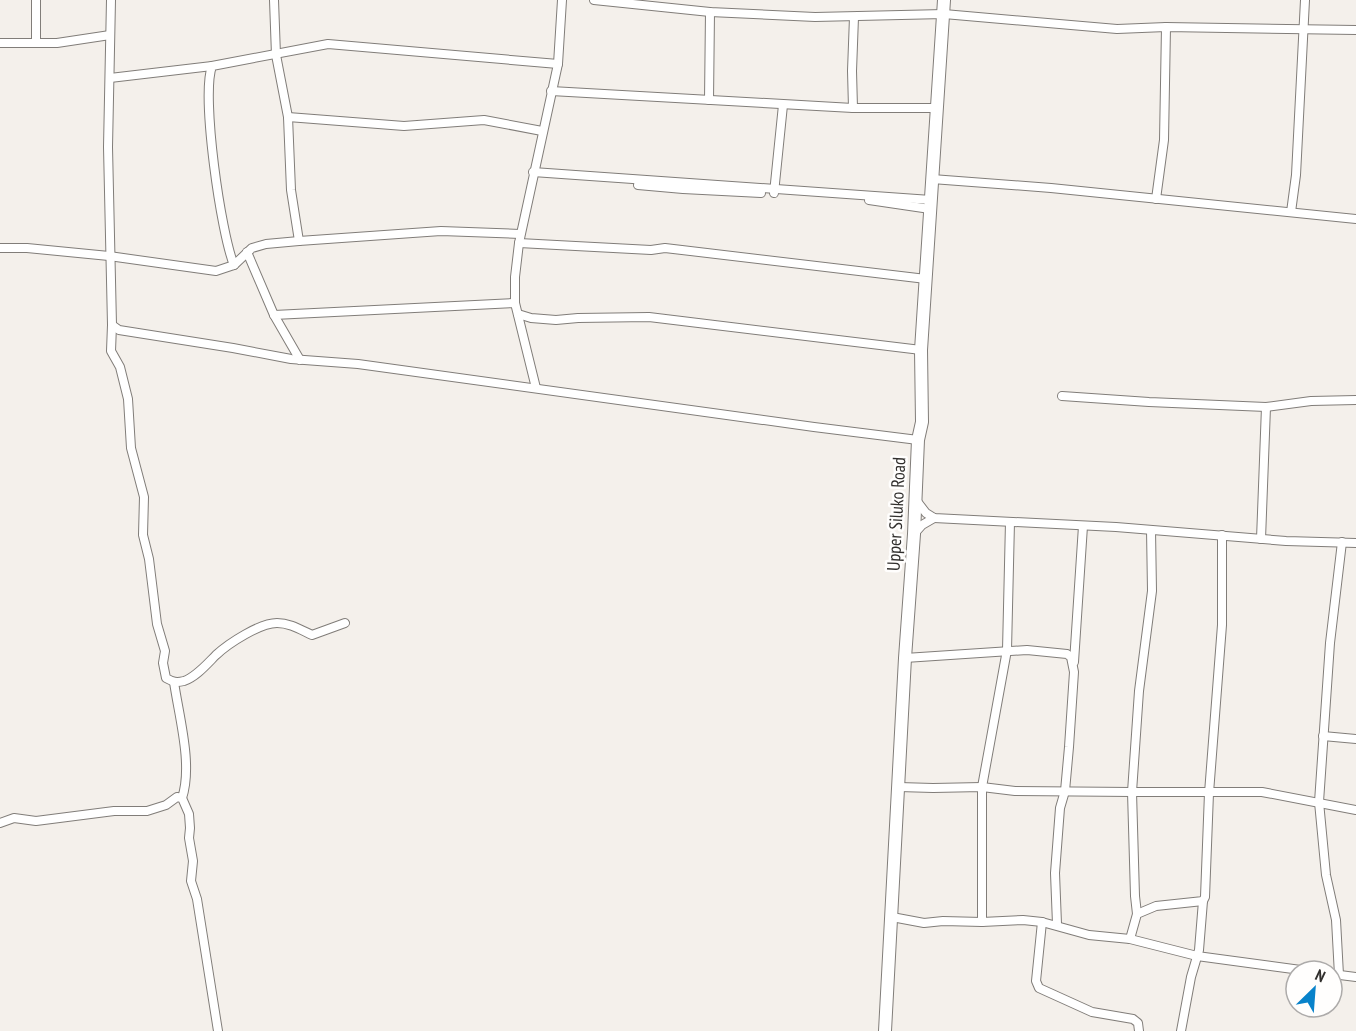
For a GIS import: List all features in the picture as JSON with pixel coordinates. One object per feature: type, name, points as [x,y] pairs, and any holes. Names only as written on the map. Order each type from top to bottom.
[{"type":"main road","name":"Upper Siluko Road","points":[[885,1031],[904,658],[914,534],[918,440],[922,422],[921,350],[944,0]]},
{"type":"street","points":[[36,0],[36,43]]},
{"type":"street","points":[[111,0],[109,256],[111,351],[120,367],[128,399],[131,448],[144,497],[143,535],[149,559],[157,624],[165,651],[163,663],[166,678],[174,682],[185,681],[206,666],[229,644],[263,626],[276,623],[292,625],[312,635],[345,623]]},
{"type":"street","points":[[274,0],[276,55],[288,117],[291,190],[299,241]]},
{"type":"street","points":[[536,388],[515,303],[514,276],[533,172],[558,64],[562,0]]},
{"type":"street","points":[[594,0],[710,12],[854,17],[944,15],[1117,29],[1166,27],[1356,30]]},
{"type":"street","points":[[1291,212],[1296,175],[1305,0]]},
{"type":"street","points":[[709,100],[710,12]]},
{"type":"street","points":[[853,108],[854,17]]},
{"type":"street","points":[[1156,198],[1164,140],[1166,27]]},
{"type":"street","points":[[0,43],[57,43],[110,35]]},
{"type":"street","points":[[110,78],[212,66],[328,44],[558,64]]},
{"type":"street","points":[[212,66],[209,74],[209,90],[213,145],[223,228],[234,265]]},
{"type":"street","points":[[551,91],[853,108],[938,108]]},
{"type":"street","points":[[776,191],[785,104]]},
{"type":"street","points":[[288,117],[404,126],[484,120],[542,131]]},
{"type":"street","points":[[533,172],[930,204]]},
{"type":"street","points":[[932,179],[1156,198],[1356,219]]},
{"type":"street","points":[[638,184],[682,189],[776,191]]},
{"type":"street","points":[[0,248],[27,248],[109,256],[216,271],[234,265],[252,248],[266,244],[441,231],[651,250],[665,248],[926,279]]},
{"type":"street","points":[[247,252],[274,315],[300,360]]},
{"type":"street","points":[[274,315],[515,303]]},
{"type":"street","points":[[518,314],[531,318],[556,320],[649,317],[921,350]]},
{"type":"street","points":[[112,325],[122,331],[300,360],[358,364],[918,440]]},
{"type":"street","points":[[1062,396],[1266,407],[1311,401],[1356,400]]},
{"type":"street","points":[[1261,539],[1266,407]]},
{"type":"street","points":[[915,500],[926,513],[934,518],[1356,543]]},
{"type":"street","points":[[914,534],[922,525],[934,518]]},
{"type":"street","points":[[982,922],[982,787],[1007,650],[1010,522]]},
{"type":"street","points":[[1057,924],[1055,873],[1060,808],[1065,791],[1083,526]]},
{"type":"street","points":[[1131,939],[1137,914],[1132,792],[1139,691],[1152,591],[1151,530]]},
{"type":"street","points":[[1181,1031],[1199,950],[1205,897],[1209,794],[1222,625],[1222,535]]},
{"type":"street","points":[[1336,959],[1336,920],[1326,875],[1319,802],[1330,643],[1342,542]]},
{"type":"street","points":[[904,658],[1027,650],[1067,654],[1073,661],[1074,672]]},
{"type":"street","points":[[174,682],[186,763],[186,786],[182,798],[189,814],[191,881],[197,899],[218,1031]]},
{"type":"street","points":[[1323,736],[1356,739]]},
{"type":"street","points":[[899,787],[982,787],[1015,790],[1209,794],[1262,792],[1356,810]]},
{"type":"street","points":[[0,823],[14,818],[36,821],[114,811],[147,812],[166,805],[177,797],[182,798]]},
{"type":"street","points":[[1137,914],[1156,906],[1203,901]]},
{"type":"street","points":[[892,917],[924,924],[943,921],[1023,920],[1042,922],[1089,934],[1131,939],[1197,956],[1284,968]]},
{"type":"street","points":[[1042,922],[1036,981],[1039,988],[1092,1012],[1134,1019],[1138,1023],[1139,1031]]}]
